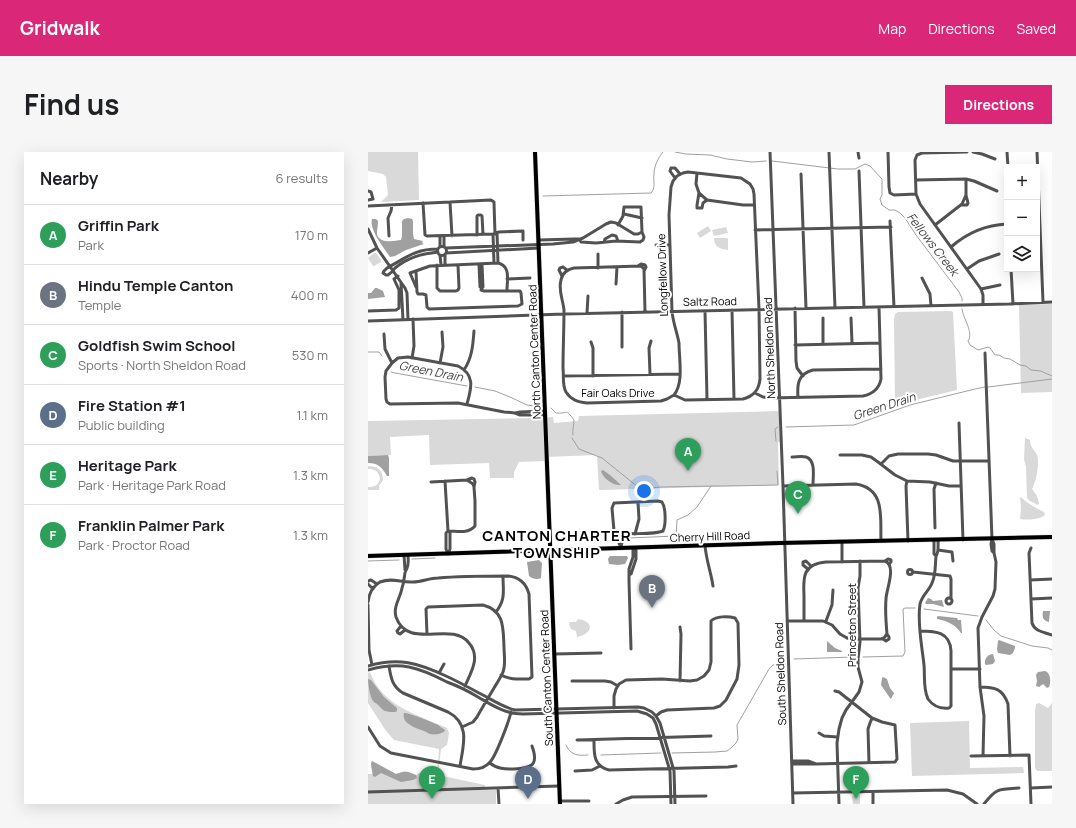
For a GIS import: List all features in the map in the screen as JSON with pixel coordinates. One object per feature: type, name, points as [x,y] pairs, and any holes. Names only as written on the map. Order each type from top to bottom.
[{"type":"main road","name":"North Canton Center Road","points":[[536,152],[551,550]]},
{"type":"main road","name":"Cherry Hill Road","points":[[368,556],[785,543],[1052,537]]},
{"type":"main road","name":"South Canton Center Road","points":[[551,550],[560,803]]},
{"type":"street","name":"North Sheldon Road","points":[[770,152],[785,543]]},
{"type":"street","points":[[829,152],[835,308]]},
{"type":"street","points":[[858,152],[859,158]]},
{"type":"street","points":[[888,152],[889,191],[894,195],[916,194]]},
{"type":"street","points":[[967,152],[921,153],[917,155],[915,160],[916,194],[920,204],[981,289],[983,304]]},
{"type":"street","points":[[973,152],[995,159]]},
{"type":"street","points":[[1007,152],[1008,164]]},
{"type":"street","points":[[1037,152],[1042,302]]},
{"type":"street","name":"Longfellow Drive","points":[[674,395],[679,385],[679,343],[673,322],[672,311],[668,210],[671,187],[675,178],[670,171],[672,168],[675,168],[680,174]]},
{"type":"street","points":[[859,171],[864,308]]},
{"type":"street","points":[[674,395],[685,400],[746,398],[755,393],[759,387],[760,379],[753,189],[745,179],[738,177],[688,172],[680,174],[675,178]]},
{"type":"street","points":[[697,172],[696,184],[699,193],[697,208],[702,208],[703,204],[707,200]]},
{"type":"street","points":[[801,174],[806,308]]},
{"type":"street","points":[[916,180],[966,179],[974,181],[997,192]]},
{"type":"street","points":[[935,225],[964,201],[966,195],[966,179]]},
{"type":"street","points":[[368,191],[371,192],[373,199],[368,200]]},
{"type":"street","points":[[699,193],[707,200],[754,204]]},
{"type":"street","points":[[368,206],[491,200],[494,202],[496,263]]},
{"type":"street","points":[[450,202],[452,236]]},
{"type":"street","points":[[423,203],[424,235],[477,235],[522,231],[523,240]]},
{"type":"street","points":[[389,236],[388,218],[392,205]]},
{"type":"street","points":[[579,239],[581,242],[596,243],[642,241],[644,238],[642,232],[641,207],[624,207],[624,214],[618,225]]},
{"type":"street","points":[[477,235],[477,216],[481,214],[483,234]]},
{"type":"street","points":[[624,214],[642,218]]},
{"type":"street","points":[[890,221],[894,306]]},
{"type":"street","points":[[442,251],[427,250],[414,253],[384,271],[384,275],[388,275],[409,259],[422,254],[442,251],[519,247],[579,239],[609,222],[614,222],[634,234],[642,232]]},
{"type":"street","points":[[951,247],[975,231],[1004,224]]},
{"type":"street","points":[[755,230],[832,227],[890,227]]},
{"type":"street","points":[[368,229],[376,248],[391,266],[405,288],[408,320]]},
{"type":"street","points":[[604,242],[605,239],[612,235],[616,236],[618,241]]},
{"type":"street","points":[[440,236],[443,265]]},
{"type":"street","points":[[442,251],[444,236]]},
{"type":"street","points":[[656,245],[670,245]]},
{"type":"street","points":[[368,253],[376,248]]},
{"type":"street","points":[[598,254],[598,268]]},
{"type":"street","points":[[967,269],[979,261],[999,254]]},
{"type":"street","points":[[481,264],[482,289],[484,291],[521,291],[522,304],[520,306],[428,309],[426,295],[418,293],[410,274],[428,266],[496,263],[502,264],[506,267],[508,279],[507,290]]},
{"type":"street","points":[[437,265],[437,288],[440,291],[458,290],[458,265]]},
{"type":"street","points":[[645,312],[644,268],[638,266],[574,268],[567,270],[562,276],[560,286],[564,314],[564,376],[680,374]]},
{"type":"street","points":[[562,276],[559,270],[560,268],[563,267],[567,270]]},
{"type":"street","points":[[616,284],[617,267]]},
{"type":"street","points":[[416,271],[417,288]]},
{"type":"street","points":[[1011,272],[1013,304]]},
{"type":"street","points":[[368,312],[398,310],[401,299],[394,278],[398,276]]},
{"type":"street","points":[[508,279],[530,278]]},
{"type":"street","points":[[922,278],[930,294],[931,306]]},
{"type":"street","points":[[401,281],[403,320]]},
{"type":"street","points":[[981,289],[1000,285]]},
{"type":"street","points":[[587,313],[588,296]]},
{"type":"street","points":[[401,299],[407,298]]},
{"type":"street","name":"Saltz Road","points":[[368,321],[542,314],[795,308],[864,308],[1052,302]]},
{"type":"street","points":[[755,393],[765,398],[780,398],[863,396],[875,391],[880,382],[881,369],[879,307]]},
{"type":"street","points":[[795,308],[796,364],[803,376]]},
{"type":"street","points":[[705,310],[707,399]]},
{"type":"street","points":[[732,310],[734,399]]},
{"type":"street","points":[[622,312],[622,347]]},
{"type":"street","points":[[823,318],[823,344]]},
{"type":"street","points":[[852,318],[852,343]]},
{"type":"street","points":[[412,358],[414,346],[413,320]]},
{"type":"street","points":[[464,370],[471,356],[474,331]]},
{"type":"street","points":[[440,363],[443,344],[442,332]]},
{"type":"street","points":[[384,334],[385,349],[392,363]]},
{"type":"street","points":[[650,374],[649,348],[651,341]]},
{"type":"street","points":[[591,342],[593,348],[593,376]]},
{"type":"street","points":[[796,345],[880,342]]},
{"type":"street","points":[[983,756],[984,716],[980,687],[978,628],[991,601],[994,591],[996,562],[991,544],[985,353]]},
{"type":"street","points":[[467,404],[471,382],[464,370],[456,366],[412,358],[401,358],[392,363],[387,369],[386,399],[392,404],[455,403],[520,415],[545,413]]},
{"type":"street","points":[[798,397],[798,385],[803,376],[813,370],[881,369]]},
{"type":"street","name":"Fair Oaks Drive","points":[[564,376],[567,393],[571,398],[577,401],[661,401],[667,400],[674,395]]},
{"type":"street","points":[[959,423],[963,540]]},
{"type":"street","points":[[882,464],[889,456],[898,454],[936,455],[951,461],[989,461]]},
{"type":"street","points":[[840,455],[867,456],[882,464],[895,475],[907,481],[961,486]]},
{"type":"street","points":[[792,457],[806,457],[811,461],[813,484]]},
{"type":"street","points":[[431,482],[467,480],[473,484],[475,526],[472,530],[468,531],[448,531]]},
{"type":"street","points":[[445,481],[448,531],[450,533],[448,538],[450,549],[448,554]]},
{"type":"street","points":[[907,481],[908,541]]},
{"type":"street","points":[[935,528],[934,489],[936,483]]},
{"type":"street","points":[[783,486],[813,484],[856,484],[864,486],[876,496],[880,505],[881,541]]},
{"type":"street","points":[[617,502],[638,502],[662,502],[664,505],[664,529],[661,532],[635,534],[616,533],[613,530],[613,505],[617,502]]},
{"type":"street","points":[[635,534],[639,519],[638,502]]},
{"type":"street","points":[[621,533],[623,536],[621,548]]},
{"type":"street","points":[[920,631],[936,631],[941,633],[946,638],[951,648],[952,706],[950,708],[943,709],[937,707],[932,704],[927,697],[920,631],[921,601],[931,586],[934,574],[938,550],[936,540]]},
{"type":"street","points":[[936,540],[934,554],[936,556]]},
{"type":"street","points":[[842,542],[842,562]]},
{"type":"street","name":"South Sheldon Road","points":[[785,543],[793,804]]},
{"type":"street","points":[[706,546],[706,558],[711,573],[713,586]]},
{"type":"street","points":[[631,649],[629,569],[634,548]]},
{"type":"street","points":[[1031,548],[1029,552],[1032,623],[1033,627],[1039,631],[1052,635]]},
{"type":"street","points":[[938,550],[952,552],[953,561]]},
{"type":"street","points":[[406,555],[404,581],[395,608],[396,618],[405,630],[415,634],[455,634],[463,637],[470,643],[474,652],[475,661],[463,689]]},
{"type":"street","points":[[808,570],[803,562],[806,561],[811,566]]},
{"type":"street","name":"Princeton Street","points":[[839,804],[837,737],[842,718],[859,692],[862,684],[862,677],[858,667],[860,639],[858,588],[860,561]]},
{"type":"street","points":[[787,621],[826,621],[844,637],[851,639],[886,637],[886,600],[890,582],[888,562],[820,562],[811,566],[803,581],[804,620]]},
{"type":"street","points":[[913,572],[949,575],[952,593],[951,598]]},
{"type":"street","points":[[496,612],[503,599],[503,576]]},
{"type":"street","points":[[368,602],[369,596],[377,584],[389,580],[414,582],[438,578],[503,576],[511,576],[519,579],[525,584],[529,597],[532,676],[529,679],[515,680],[501,675]]},
{"type":"street","points":[[1030,580],[1052,579]]},
{"type":"street","points":[[368,581],[371,580],[377,584]]},
{"type":"street","points":[[368,584],[373,589]]},
{"type":"street","points":[[826,621],[832,605],[833,590]]},
{"type":"street","points":[[1031,599],[1052,598]]},
{"type":"street","points":[[368,605],[371,667]]},
{"type":"street","points":[[427,634],[426,610],[428,607],[481,605],[489,607],[501,618],[503,627],[504,664],[501,675],[474,720],[462,727]]},
{"type":"street","points":[[614,710],[614,694],[618,686],[623,682],[630,680],[662,679],[690,682],[704,676],[709,670],[712,660],[710,623],[717,617],[732,617],[737,620],[739,673],[735,685],[725,702],[714,708],[668,710],[661,712],[653,718]]},
{"type":"street","points":[[401,626],[397,631],[398,633],[400,634],[405,630]]},
{"type":"street","points":[[680,627],[680,681]]},
{"type":"street","points":[[554,654],[601,653]]},
{"type":"street","points":[[368,670],[371,667],[403,662],[465,685],[487,700]]},
{"type":"street","points":[[389,664],[392,680],[398,690],[451,714],[458,720],[462,727],[464,740],[460,766]]},
{"type":"street","points":[[438,675],[444,664]]},
{"type":"street","points":[[952,669],[980,669]]},
{"type":"street","points":[[438,675],[463,689],[512,711],[527,714],[576,708],[603,710],[646,709],[656,716],[660,723],[673,768],[675,804]]},
{"type":"street","points":[[572,681],[605,681],[611,682],[618,686]]},
{"type":"street","points":[[980,687],[998,690],[1004,695],[1007,701],[1010,756]]},
{"type":"street","points":[[792,763],[808,760],[816,764],[895,762],[894,724],[882,722],[872,718],[839,692],[835,691]]},
{"type":"street","points":[[576,708],[576,713]]},
{"type":"street","points":[[636,709],[653,718],[656,724],[669,769],[671,804]]},
{"type":"street","points":[[512,711],[527,710],[576,713],[603,710]]},
{"type":"street","points":[[368,727],[380,746],[391,753],[478,769],[490,763],[494,757],[512,711]]},
{"type":"street","points":[[869,763],[868,729],[872,718]]},
{"type":"street","points":[[819,733],[824,736],[837,737]]},
{"type":"street","points":[[577,740],[710,736]]},
{"type":"street","points":[[594,740],[595,758],[600,766],[611,770],[736,766]]},
{"type":"street","points":[[490,763],[501,769],[528,768],[534,760],[532,746]]},
{"type":"street","points":[[971,756],[1029,755],[1032,804]]},
{"type":"street","points":[[575,771],[592,770],[600,766]]},
{"type":"street","points":[[368,792],[559,786]]},
{"type":"street","points":[[1031,788],[1052,787]]},
{"type":"street","points":[[498,788],[498,804]]},
{"type":"street","points":[[984,804],[997,790],[1019,788]]},
{"type":"street","points":[[793,793],[947,790],[960,793],[977,804]]},
{"type":"street","points":[[873,792],[874,804]]},
{"type":"street","points":[[616,804],[630,798],[706,796]]},
{"type":"street","points":[[560,803],[589,801]]},
{"type":"shaded area","points":[[368,152],[418,152],[419,200],[381,202],[388,195],[386,177],[383,174],[368,171]]},
{"type":"shaded area","points":[[408,218],[412,219],[413,221],[414,239],[423,241],[422,243],[424,244],[390,257],[375,233],[372,219],[376,219],[378,221],[378,237],[384,241],[391,241],[401,240],[402,221]]},
{"type":"shaded area","points":[[708,226],[711,231],[700,238],[697,233]]},
{"type":"shaded area","points":[[726,227],[728,233],[714,236],[712,230]]},
{"type":"shaded area","points":[[714,238],[727,238],[728,250],[718,247],[715,244]]},
{"type":"shaded area","points":[[376,253],[381,262],[373,266],[368,258]]},
{"type":"shaded area","points":[[375,288],[383,291],[385,297],[368,299],[368,293],[371,293]]},
{"type":"shaded area","points":[[1052,304],[1052,392],[1021,393],[1019,305]]},
{"type":"shaded area","points":[[898,312],[953,312],[957,390],[899,404],[895,403],[895,314]]},
{"type":"shaded area","points":[[779,411],[779,485],[599,490],[597,455],[545,457],[545,461],[519,462],[514,472],[514,478],[490,478],[489,463],[430,465],[429,435],[390,437],[391,455],[368,456],[368,421],[553,417],[554,423],[578,421],[579,416]]},
{"type":"shaded area","points":[[1025,438],[1030,440],[1031,446],[1038,458],[1037,472],[1032,489],[1037,496],[1039,503],[1038,505],[1027,498],[1026,467],[1024,459]]},
{"type":"shaded area","points":[[388,455],[389,476],[387,476],[379,466],[368,463],[368,456]]},
{"type":"shaded area","points":[[368,466],[377,468],[381,471],[383,480],[379,486],[379,490],[368,490],[368,487],[378,484],[380,478],[377,472],[368,469]]},
{"type":"shaded area","points":[[603,470],[621,485],[615,484],[606,479],[601,471]]},
{"type":"shaded area","points":[[1020,497],[1032,506],[1044,512],[1045,515],[1036,519],[1020,519]]},
{"type":"shaded area","points":[[610,556],[627,556],[628,558],[625,564],[609,564],[608,559]]},
{"type":"shaded area","points":[[539,560],[542,563],[541,578],[538,579],[529,576],[527,562]]},
{"type":"shaded area","points":[[928,598],[933,601],[942,600],[944,607],[926,604],[925,603]]},
{"type":"shaded area","points":[[1043,611],[1050,611],[1049,622],[1043,618]]},
{"type":"shaded area","points":[[938,616],[957,618],[958,620],[961,620],[962,633],[950,623],[937,619]]},
{"type":"shaded area","points":[[578,619],[588,623],[590,628],[589,631],[577,637],[576,631],[571,629],[569,624],[570,622],[576,622]]},
{"type":"shaded area","points":[[999,640],[1015,646],[1013,653],[1010,655],[998,653],[997,649]]},
{"type":"shaded area","points":[[827,641],[835,648],[842,652],[827,652]]},
{"type":"shaded area","points":[[993,654],[995,661],[993,664],[986,665],[986,659],[988,656]]},
{"type":"shaded area","points":[[1045,671],[1050,678],[1049,687],[1047,688],[1043,684],[1039,687],[1036,686],[1036,675],[1038,672]]},
{"type":"shaded area","points":[[370,672],[376,684],[392,701],[413,714],[447,728],[449,733],[447,745],[441,749],[438,775],[485,785],[485,790],[496,790],[496,804],[368,804],[368,774],[372,774],[372,761],[396,774],[404,771],[416,775],[419,773],[435,776],[438,764],[439,749],[394,740],[386,731],[368,703],[368,673]]},
{"type":"shaded area","points":[[883,677],[887,679],[890,688],[894,693],[891,699],[881,685]]},
{"type":"shaded area","points":[[368,679],[371,680],[384,697],[397,708],[397,711],[385,711],[373,702],[370,694]]},
{"type":"shaded area","points":[[1039,703],[1048,708],[1052,703],[1052,771],[1037,771],[1035,768],[1035,711],[1036,704]]},
{"type":"shaded area","points":[[404,713],[437,724],[445,731],[438,734],[429,734],[407,723]]},
{"type":"shaded area","points":[[969,721],[970,768],[1023,767],[1024,773],[912,776],[910,723]]},
{"type":"shaded area","points":[[372,761],[396,774],[408,772],[416,775],[417,778],[401,782],[381,773],[375,777],[373,776]]},
{"type":"shaded area","points":[[860,795],[860,804],[853,804],[852,796]]},
{"type":"waterway","points":[[543,196],[651,193],[654,187],[654,171],[658,159],[663,152]]},
{"type":"waterway","name":"Fellows Creek","points":[[675,152],[710,155],[752,162],[766,161]]},
{"type":"waterway","name":"Fellows Creek","points":[[772,161],[838,169],[855,169],[865,164],[870,166],[882,179],[882,195],[880,199],[882,205],[889,210],[895,210],[905,218],[959,292],[962,301]]},
{"type":"waterway","name":"Fellows Creek","points":[[962,309],[970,334],[968,341],[970,345],[978,350],[988,347],[995,355],[1010,359],[1020,365],[1026,366],[1031,370],[1041,371],[1052,376]]},
{"type":"waterway","name":"Green Drain","points":[[368,352],[379,352],[382,356]]},
{"type":"waterway","name":"Green Drain","points":[[391,372],[467,386]]},
{"type":"waterway","name":"Green Drain","points":[[988,387],[1052,379]]},
{"type":"waterway","name":"Green Drain","points":[[475,387],[495,391],[527,405],[540,407]]},
{"type":"waterway","name":"Green Drain","points":[[786,427],[854,425],[910,405],[985,387]]},
{"type":"waterway","name":"Green Drain","points":[[551,408],[556,413],[566,412],[571,416],[574,420],[573,435]]},
{"type":"waterway","name":"Green Drain","points":[[776,441],[775,429],[778,427]]},
{"type":"waterway","name":"Green Drain","points":[[572,438],[579,449],[602,458],[641,488],[778,485],[777,471]]},
{"type":"waterway","points":[[628,538],[676,536],[677,520],[688,515],[697,507],[711,486]]},
{"type":"waterway","points":[[412,559],[435,558]]},
{"type":"waterway","points":[[368,561],[399,560]]},
{"type":"waterway","points":[[863,657],[903,656],[905,652],[903,609],[915,608]]},
{"type":"waterway","points":[[924,609],[978,616]]},
{"type":"waterway","points":[[986,620],[1001,636],[1032,646],[1052,650]]},
{"type":"waterway","points":[[794,659],[854,657]]},
{"type":"waterway","points":[[672,753],[727,751],[731,748],[738,739],[737,725],[769,669],[773,665],[783,664]]},
{"type":"waterway","points":[[566,745],[572,753],[588,755]]},
{"type":"waterway","points":[[601,755],[661,753]]},
{"type":"place","name":"Griffin Park","points":[[688,471]]},
{"type":"place","name":"Goldfish Swim School","points":[[798,514]]},
{"type":"place","name":"Hindu Temple Canton","points":[[652,608]]},
{"type":"place","name":"Heritage Park","points":[[432,799]]},
{"type":"place","name":"Fire Station #1","points":[[528,799]]},
{"type":"place","name":"Franklin Palmer Park","points":[[856,799]]},
{"type":"district","name":"CANTON CHARTER TOWNSHIP","points":[[557,544]]}]
